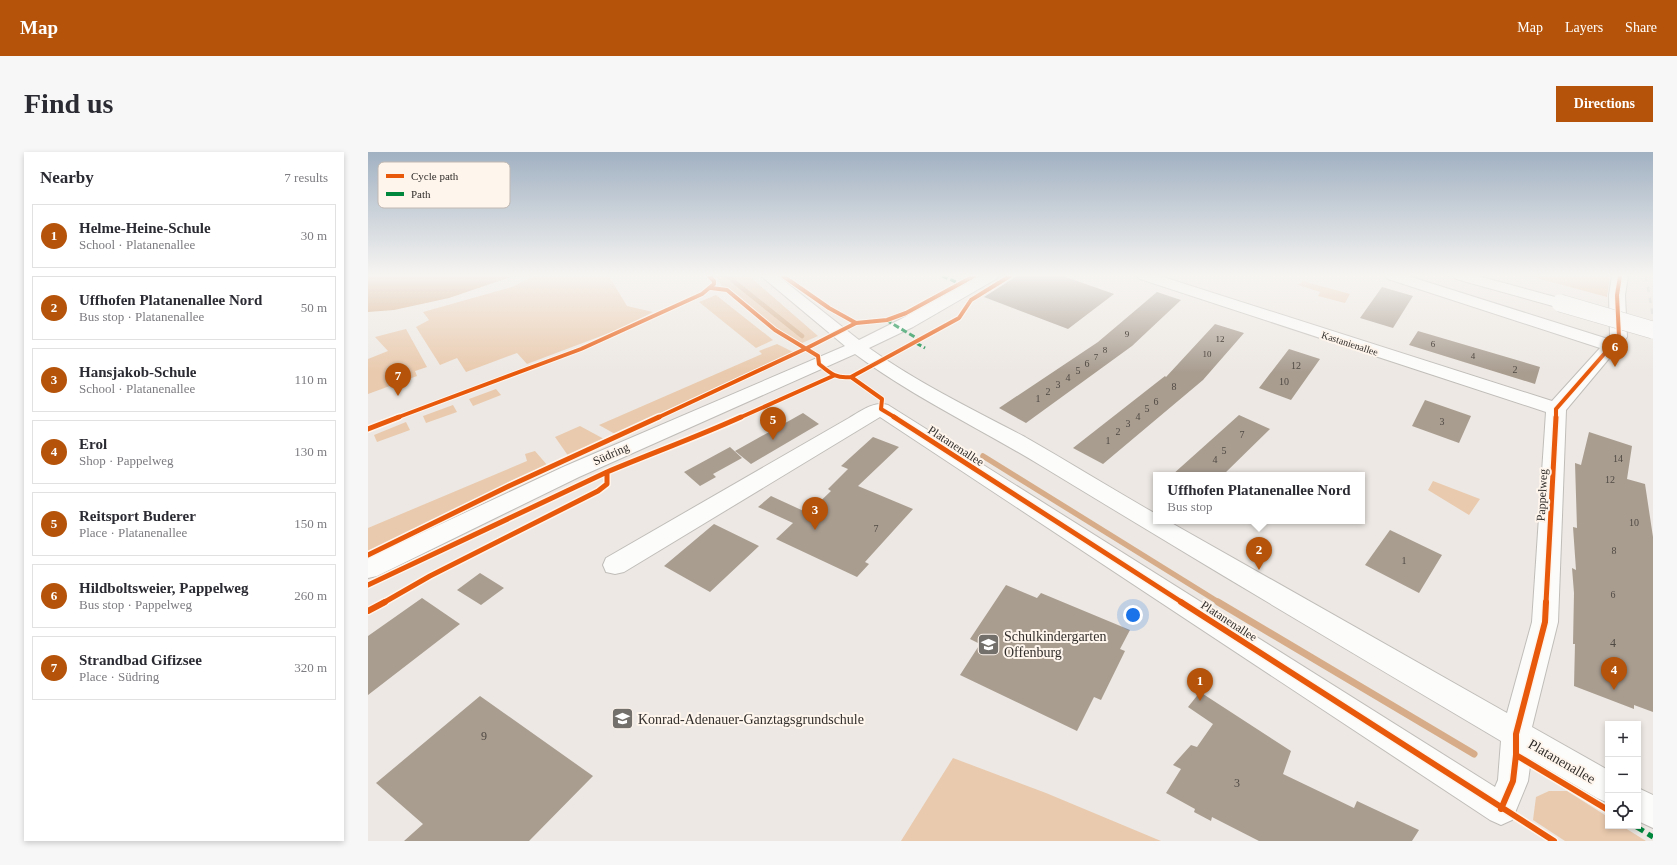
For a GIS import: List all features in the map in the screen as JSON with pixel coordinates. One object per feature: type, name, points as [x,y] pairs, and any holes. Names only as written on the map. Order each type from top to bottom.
[{"type":"main road","name":"Platanenallee","points":[[809,308],[879,363],[1153,521]]},
{"type":"main road","name":"Südring","points":[[368,569],[571,472],[857,347],[907,323],[934,308]]},
{"type":"main road","name":"Kastanienallee","points":[[1244,308],[1556,409]]},
{"type":"main road","points":[[1494,308],[1612,346]]},
{"type":"main road","points":[[1591,308],[1653,330]]},
{"type":"main road","points":[[1608,308],[1653,318]]},
{"type":"main road","points":[[1556,409],[1619,337],[1618,308]]},
{"type":"main road","name":"Platanenallee","points":[[616,565],[856,422],[881,409],[1501,809],[1513,781],[1516,755],[1516,734]]},
{"type":"main road","name":"Pappelweg","points":[[1516,734],[1545,622],[1556,409]]},
{"type":"main road","name":"Platanenallee","points":[[1157,524],[1605,785]]},
{"type":"main road","points":[[1641,806],[1653,812]]},
{"type":"shaded area","points":[[368,308],[402,308],[394,310],[368,312]]},
{"type":"shaded area","points":[[437,308],[636,308],[653,312],[617,330],[527,364],[517,353],[466,372],[457,358],[440,365],[416,327],[429,320],[423,312]]},
{"type":"shaded area","points":[[707,308],[733,308],[773,340],[756,348]]},
{"type":"shaded area","points":[[751,308],[786,308],[818,336],[802,343],[776,328]]},
{"type":"shaded area","points":[[406,329],[427,367],[415,371],[417,376],[368,394],[368,359],[388,351],[375,337]]},
{"type":"shaded area","points":[[777,344],[793,352],[615,434],[599,425],[762,354],[759,351]]},
{"type":"shaded area","points":[[496,389],[501,395],[473,406],[469,399]]},
{"type":"shaded area","points":[[453,405],[457,412],[426,423],[423,416]]},
{"type":"shaded area","points":[[406,422],[410,430],[377,442],[374,435]]},
{"type":"shaded area","points":[[580,426],[604,439],[569,457],[555,437]]},
{"type":"shaded area","points":[[535,451],[548,466],[368,552],[368,528],[527,461],[525,454]]},
{"type":"shaded area","points":[[1433,481],[1480,499],[1469,515],[1428,490]]},
{"type":"shaded area","points":[[953,758],[1046,793],[1161,841],[901,841]]},
{"type":"shaded area","points":[[1549,791],[1567,791],[1605,815],[1605,829],[1627,829],[1646,841],[1565,841],[1533,820],[1536,797]]},
{"type":"building","points":[[1013,308],[1095,308],[1068,329]]},
{"type":"building","points":[[1138,308],[1172,308],[1132,346],[1026,423],[999,408],[1098,342]]},
{"type":"building","points":[[1367,308],[1405,308],[1393,328],[1360,318]]},
{"type":"building","points":[[1215,324],[1244,333],[1203,380],[1103,464],[1073,448],[1165,376],[1166,377]]},
{"type":"building","points":[[1418,331],[1540,367],[1535,384],[1409,345]]},
{"type":"building","points":[[1289,349],[1320,359],[1291,400],[1259,388]]},
{"type":"building","points":[[1425,400],[1471,416],[1459,443],[1412,426]]},
{"type":"building","points":[[803,413],[819,424],[751,464],[735,451]]},
{"type":"building","points":[[1239,415],[1270,429],[1226,472],[1175,472]]},
{"type":"building","points":[[1589,432],[1632,446],[1627,479],[1645,484],[1653,537],[1653,712],[1634,705],[1634,709],[1574,686],[1575,644],[1573,644],[1574,593],[1572,568],[1576,570],[1573,527],[1577,528],[1575,463],[1581,465]]},
{"type":"building","points":[[873,437],[899,447],[858,486],[913,509],[865,562],[869,564],[857,577],[776,539],[793,523],[758,507],[771,496],[808,513],[831,491],[828,489],[848,469],[841,466]]},
{"type":"building","points":[[730,447],[742,458],[713,474],[716,477],[700,486],[684,472]]},
{"type":"building","points":[[714,524],[759,546],[710,592],[664,566]]},
{"type":"building","points":[[1390,530],[1442,555],[1419,593],[1365,565]]},
{"type":"building","points":[[480,573],[504,588],[481,605],[457,590]]},
{"type":"building","points":[[1006,585],[1037,598],[1041,593],[1130,630],[1120,649],[1125,651],[1101,700],[1094,697],[1077,731],[960,675],[980,644],[970,639]]},
{"type":"building","points":[[422,598],[460,624],[368,695],[368,636]]},
{"type":"building","points":[[1200,692],[1291,751],[1283,774],[1354,808],[1357,801],[1419,830],[1412,841],[1259,841],[1212,817],[1211,821],[1194,812],[1195,809],[1166,793],[1181,769],[1173,765],[1191,745],[1197,747],[1213,724],[1188,707]]},
{"type":"building","points":[[480,696],[593,776],[529,841],[404,841],[423,824],[376,783]]},
{"type":"waterway","points":[[767,308],[802,336]]},
{"type":"waterway","points":[[983,456],[1220,603]]},
{"type":"waterway","points":[[1218,602],[1474,754]]},
{"type":"railway","points":[[1651,308],[1653,317]]},
{"type":"marked path","points":[[886,320],[920,340]]},
{"type":"marked path","points":[[916,343],[925,348]]},
{"type":"marked path","points":[[1640,829],[1653,837]]},
{"type":"cycle path","points":[[368,429],[581,349],[671,308]]},
{"type":"cycle path","points":[[749,308],[775,330],[818,356],[819,364],[833,376],[842,378],[851,377],[959,318],[966,308]]},
{"type":"cycle path","points":[[829,308],[856,323]]},
{"type":"cycle path","points":[[368,555],[509,486],[564,462],[807,348],[856,323],[887,320],[915,308]]},
{"type":"cycle path","points":[[1501,809],[1513,781],[1516,755],[1516,734],[1545,622],[1556,409],[1619,337],[1618,308]]},
{"type":"cycle path","points":[[368,585],[607,472],[640,458],[698,437],[833,376]]},
{"type":"cycle path","points":[[851,377],[882,399],[881,409],[1554,841]]},
{"type":"cycle path","points":[[368,611],[430,576],[598,491],[607,484],[607,472]]},
{"type":"cycle path","points":[[1516,755],[1605,808]]},
{"type":"place","name":"Hildboltsweier, Pappelweg","points":[[1615,367]]},
{"type":"place","name":"Strandbad Gifizsee","points":[[398,396]]},
{"type":"place","name":"Reitsport Buderer","points":[[773,440]]},
{"type":"place","name":"Hansjakob-Schule","points":[[815,530]]},
{"type":"place","name":"Uffhofen Platanenallee Nord","points":[[1259,570]]},
{"type":"place","name":"Schulkindergarten Offenburg","points":[[988,644]]},
{"type":"place","name":"Erol","points":[[1614,690]]},
{"type":"place","name":"Helme-Heine-Schule","points":[[1200,701]]},
{"type":"place","name":"Konrad-Adenauer-Ganztagsgrundschule","points":[[623,719]]}]
